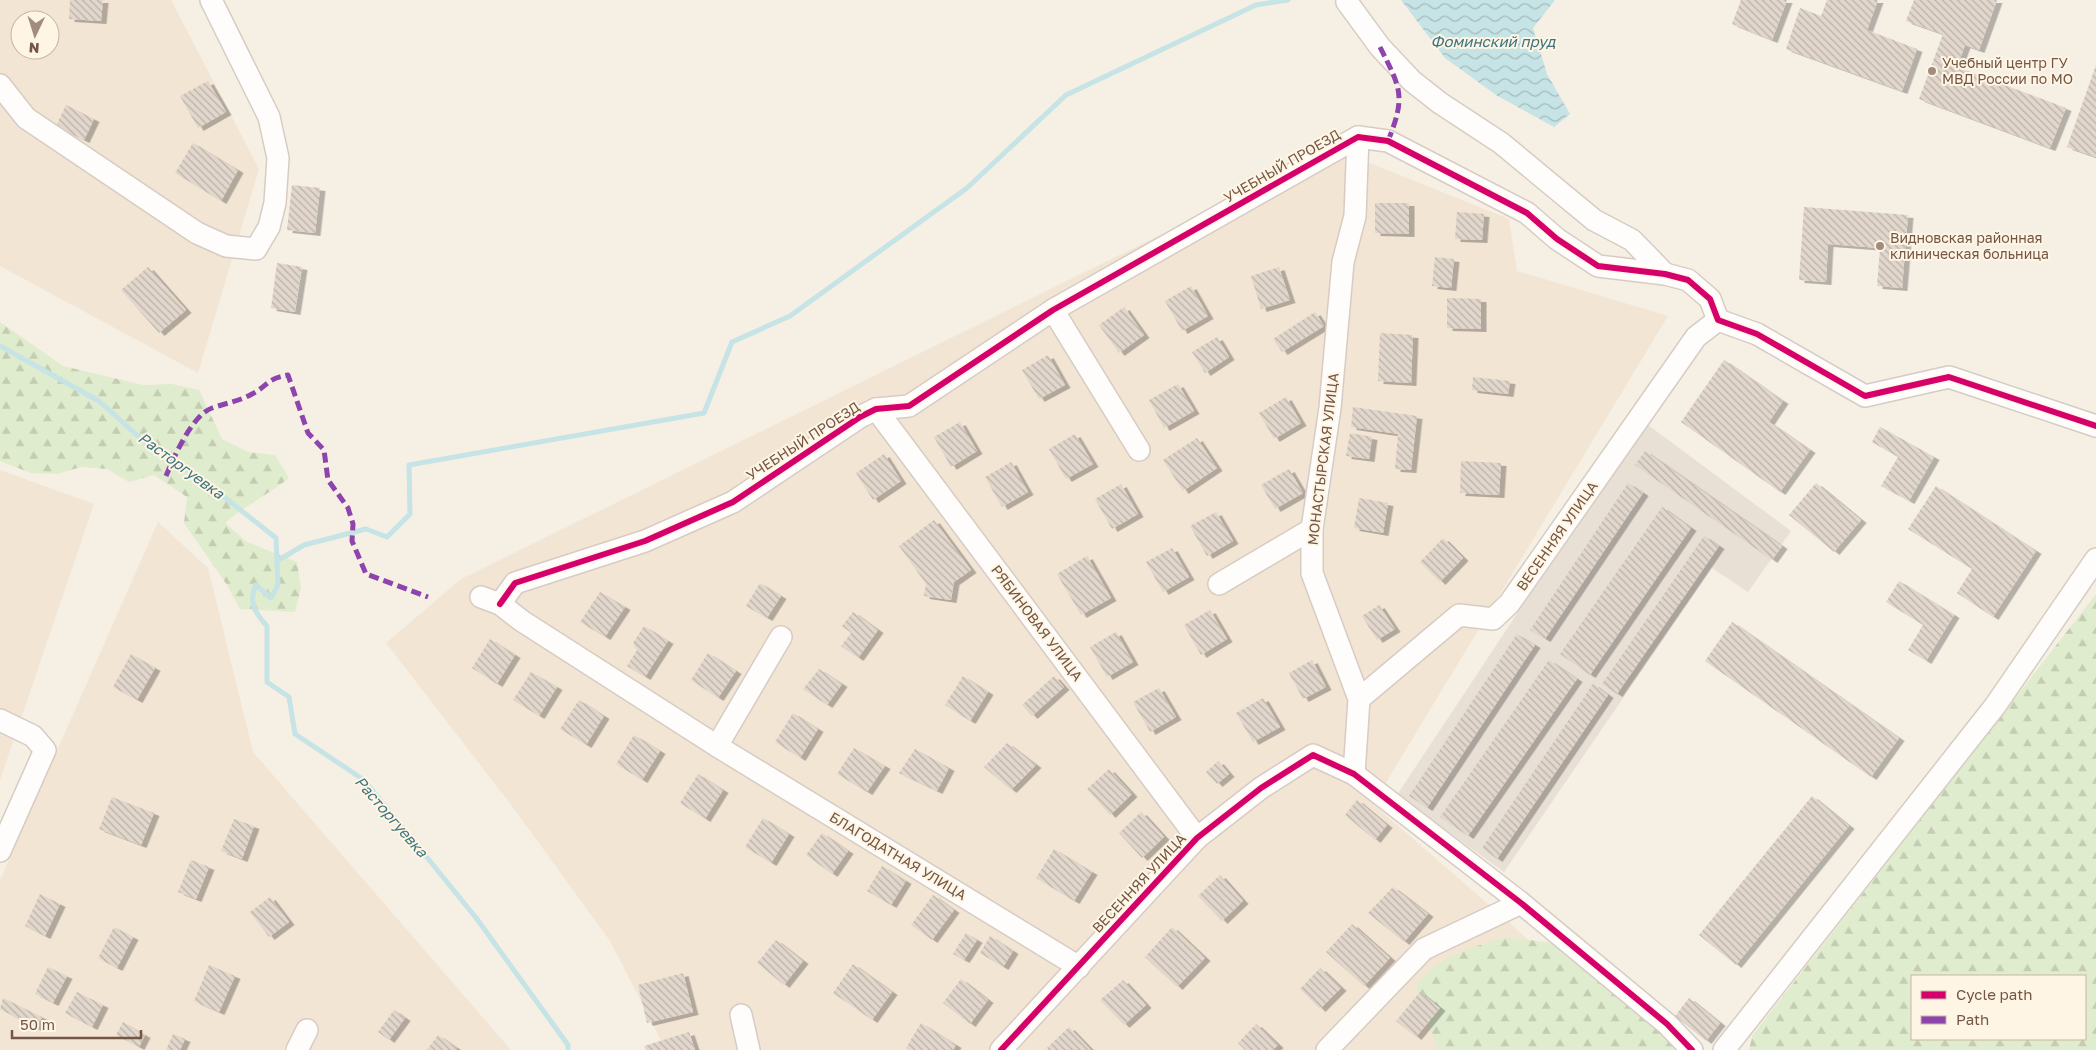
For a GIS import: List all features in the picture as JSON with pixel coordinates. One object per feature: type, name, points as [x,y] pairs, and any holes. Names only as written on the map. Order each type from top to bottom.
[{"type":"street","points":[[0,85],[26,118],[197,233],[226,246],[256,249],[269,228],[275,203],[278,158],[269,117],[210,0]]},
{"type":"street","points":[[1348,0],[1347,2],[1380,47],[1412,81],[1440,103],[1501,143],[1594,220],[1632,240],[1665,274]]},
{"type":"street","name":"УЧЕБНЫЙ ПРОЕЗД","points":[[491,601],[515,583],[645,541],[733,502],[860,417],[876,409],[909,406],[1053,310],[1358,137],[1388,141],[1527,213],[1557,239],[1598,266],[1665,274],[1688,280],[1710,299],[1718,320]]},
{"type":"street","name":"МОНАСТЫРСКАЯ УЛИЦА","points":[[1354,774],[1359,699],[1312,573],[1312,529],[1331,399],[1343,262],[1355,216],[1358,137]]},
{"type":"street","points":[[1053,310],[1139,450]]},
{"type":"street","points":[[1718,320],[1758,334],[1864,396],[1949,377],[2096,426]]},
{"type":"street","name":"ВЕСЕННЯЯ УЛИЦА","points":[[1359,699],[1459,615],[1493,620],[1509,604],[1696,337],[1718,320]]},
{"type":"street","name":"РЯБИНОВАЯ УЛИЦА","points":[[876,409],[1197,838]]},
{"type":"street","points":[[1219,584],[1312,529]]},
{"type":"street","points":[[1724,1050],[1995,706],[2096,559]]},
{"type":"street","name":"БЛАГОДАТНАЯ УЛИЦА","points":[[491,601],[717,746],[1079,967]]},
{"type":"street","points":[[717,746],[781,637]]},
{"type":"street","points":[[0,720],[33,736],[45,750],[0,851]]},
{"type":"street","name":"ВЕСЕННЯЯ УЛИЦА","points":[[1001,1050],[1197,838],[1262,788],[1314,755],[1354,774]]},
{"type":"street","points":[[1354,774],[1521,903],[1667,1024],[1692,1050]]},
{"type":"street","points":[[1327,1050],[1424,949],[1521,903]]},
{"type":"street","points":[[741,1015],[750,1050]]},
{"type":"street","points":[[297,1050],[307,1030]]},
{"type":"shaded area","points":[[0,0],[171,0],[259,169],[198,373],[0,266]]},
{"type":"shaded area","points":[[1335,149],[1509,219],[1517,271],[1668,316],[1373,804],[1512,925],[1643,1050],[666,1050],[610,941],[512,806],[386,643],[461,579]]},
{"type":"shaded area","points":[[1644,422],[1791,531],[1748,592],[1712,568],[1504,872],[1397,795]]},
{"type":"shaded area","points":[[0,470],[94,504],[0,780]]},
{"type":"shaded area","points":[[158,522],[208,568],[253,752],[511,1050],[0,1050],[0,880]]},
{"type":"green space","points":[[0,322],[63,366],[143,385],[172,384],[199,390],[222,439],[248,452],[275,455],[289,478],[225,523],[247,542],[297,562],[301,588],[295,612],[240,609],[227,585],[184,523],[187,497],[154,475],[129,482],[107,469],[81,467],[57,474],[31,473],[0,461]]},
{"type":"green space","points":[[2096,594],[2096,1050],[1749,1050],[1752,1036]]},
{"type":"green space","points":[[1507,937],[1592,948],[1680,1050],[1438,1050],[1416,987],[1433,968],[1444,960],[1482,944]]},
{"type":"water","name":"Фоминский пруд","points":[[1401,0],[1555,0],[1533,28],[1547,74],[1570,114],[1554,127],[1496,95],[1445,58]]},
{"type":"building","points":[[70,0],[103,0],[101,21],[69,19]]},
{"type":"building","points":[[1741,0],[1787,0],[1772,40],[1732,24]]},
{"type":"building","points":[[1827,0],[1878,0],[1867,30],[1917,49],[1902,91],[1786,49],[1800,8],[1821,16]]},
{"type":"building","points":[[1914,0],[1997,0],[1979,50],[1965,45],[1957,67],[2066,108],[2050,148],[1919,99],[1943,34],[1906,21]]},
{"type":"building","points":[[2096,65],[2096,157],[2067,147]]},
{"type":"building","points":[[208,81],[226,112],[198,128],[180,96]]},
{"type":"building","points":[[66,105],[94,119],[84,140],[56,126]]},
{"type":"building","points":[[193,143],[238,170],[221,201],[175,173]]},
{"type":"building","points":[[292,185],[320,188],[315,233],[287,230]]},
{"type":"building","points":[[1375,203],[1409,203],[1409,234],[1375,233]]},
{"type":"building","name":"Видновская районная клиническая больница","points":[[1804,207],[1908,215],[1902,288],[1877,286],[1880,248],[1828,244],[1826,282],[1799,280]]},
{"type":"building","points":[[1457,212],[1484,214],[1482,240],[1455,239]]},
{"type":"building","points":[[1435,257],[1454,259],[1451,288],[1432,286]]},
{"type":"building","points":[[277,263],[302,267],[295,312],[271,308]]},
{"type":"building","points":[[148,267],[186,310],[159,333],[121,290]]},
{"type":"building","points":[[1279,267],[1290,300],[1261,309],[1251,276]]},
{"type":"building","points":[[1191,286],[1208,316],[1182,331],[1165,301]]},
{"type":"building","points":[[1447,298],[1481,299],[1481,329],[1447,328]]},
{"type":"building","points":[[1124,307],[1144,335],[1119,353],[1099,325]]},
{"type":"building","points":[[1315,312],[1324,326],[1282,352],[1273,339]]},
{"type":"building","points":[[1380,333],[1413,335],[1411,383],[1378,381]]},
{"type":"building","points":[[1217,337],[1229,357],[1205,373],[1192,352]]},
{"type":"building","points":[[1048,355],[1065,385],[1039,399],[1022,370]]},
{"type":"building","points":[[1724,360],[1783,401],[1769,422],[1810,450],[1780,492],[1681,422]]},
{"type":"building","points":[[1473,377],[1510,381],[1508,394],[1472,390]]},
{"type":"building","points":[[1178,384],[1194,411],[1164,428],[1149,400]]},
{"type":"building","points":[[1286,397],[1301,423],[1274,439],[1259,413]]},
{"type":"building","points":[[1353,407],[1417,416],[1411,470],[1395,469],[1398,434],[1351,427]]},
{"type":"building","points":[[960,422],[977,451],[951,467],[934,437]]},
{"type":"building","points":[[1880,427],[1934,457],[1909,501],[1881,486],[1898,457],[1872,442]]},
{"type":"building","points":[[1350,433],[1372,437],[1369,459],[1346,456]]},
{"type":"building","points":[[1075,434],[1093,464],[1066,479],[1049,449]]},
{"type":"building","points":[[1197,438],[1217,468],[1183,491],[1163,460]]},
{"type":"building","points":[[1645,451],[1782,546],[1772,560],[1635,465]]},
{"type":"building","points":[[884,454],[901,481],[873,500],[856,473]]},
{"type":"building","points":[[1461,461],[1501,463],[1499,495],[1460,493]]},
{"type":"building","points":[[1011,462],[1028,492],[1002,507],[985,477]]},
{"type":"building","points":[[1289,469],[1303,493],[1275,509],[1261,485]]},
{"type":"building","points":[[1628,483],[1643,493],[1545,639],[1530,630]]},
{"type":"building","points":[[1816,483],[1861,520],[1834,552],[1789,515]]},
{"type":"building","points":[[1121,484],[1138,514],[1112,529],[1095,499]]},
{"type":"building","points":[[1936,486],[2036,551],[1993,617],[1957,593],[1972,569],[1908,529]]},
{"type":"building","points":[[1359,498],[1388,503],[1383,533],[1354,528]]},
{"type":"building","points":[[1662,507],[1691,528],[1590,675],[1560,654]]},
{"type":"building","points":[[1216,512],[1233,541],[1207,556],[1190,526]]},
{"type":"building","points":[[934,520],[971,570],[954,582],[951,600],[924,596],[926,584],[899,546]]},
{"type":"building","points":[[1704,536],[1719,546],[1617,694],[1602,684]]},
{"type":"building","points":[[1443,538],[1463,558],[1440,582],[1420,562]]},
{"type":"building","points":[[1172,548],[1189,577],[1163,592],[1146,562]]},
{"type":"building","points":[[1087,556],[1111,598],[1081,615],[1057,574]]},
{"type":"building","points":[[1899,581],[1954,615],[1926,661],[1908,650],[1923,625],[1886,602]]},
{"type":"building","points":[[760,583],[781,596],[767,618],[746,606]]},
{"type":"building","points":[[600,592],[625,607],[605,637],[580,622]]},
{"type":"building","points":[[1379,605],[1395,629],[1377,640],[1362,616]]},
{"type":"building","points":[[1210,610],[1227,639],[1201,655],[1184,625]]},
{"type":"building","points":[[853,612],[878,630],[858,658],[841,646],[851,633],[842,626]]},
{"type":"building","points":[[1732,622],[1899,738],[1871,777],[1705,661]]},
{"type":"building","points":[[644,626],[668,641],[645,677],[627,666],[637,650],[633,643]]},
{"type":"building","points":[[1116,632],[1133,662],[1107,677],[1090,647]]},
{"type":"building","points":[[1517,634],[1535,645],[1427,808],[1409,796]]},
{"type":"building","points":[[490,639],[515,655],[497,684],[472,668]]},
{"type":"building","points":[[708,653],[736,671],[718,698],[691,680]]},
{"type":"building","points":[[131,654],[155,668],[137,700],[113,687]]},
{"type":"building","points":[[1312,660],[1326,687],[1303,699],[1289,673]]},
{"type":"building","points":[[1549,660],[1577,679],[1468,836],[1440,817]]},
{"type":"building","points":[[819,669],[842,684],[827,705],[803,689]]},
{"type":"building","points":[[531,672],[557,687],[539,716],[513,700]]},
{"type":"building","points":[[963,676],[988,692],[970,721],[945,705]]},
{"type":"building","points":[[1054,676],[1064,687],[1032,716],[1022,705]]},
{"type":"building","points":[[1593,684],[1608,695],[1497,859],[1482,848]]},
{"type":"building","points":[[1159,688],[1176,717],[1150,732],[1133,702]]},
{"type":"building","points":[[1263,698],[1280,727],[1253,742],[1236,713]]},
{"type":"building","points":[[579,700],[604,716],[586,745],[560,729]]},
{"type":"building","points":[[793,713],[818,729],[800,758],[775,742]]},
{"type":"building","points":[[634,735],[660,751],[642,780],[616,764]]},
{"type":"building","points":[[1007,743],[1036,765],[1011,790],[984,767]]},
{"type":"building","points":[[854,748],[885,766],[867,792],[837,774]]},
{"type":"building","points":[[915,749],[949,768],[937,791],[899,773]]},
{"type":"building","points":[[1218,761],[1229,774],[1217,784],[1206,772]]},
{"type":"building","points":[[1109,769],[1132,794],[1110,815],[1087,789]]},
{"type":"building","points":[[698,774],[723,790],[705,819],[680,803]]},
{"type":"building","points":[[1812,796],[1849,826],[1736,965],[1699,935]]},
{"type":"building","points":[[112,797],[154,813],[141,845],[99,829]]},
{"type":"building","points":[[1357,800],[1387,825],[1375,840],[1345,815]]},
{"type":"building","points":[[1141,812],[1164,837],[1142,858],[1119,833]]},
{"type":"building","points":[[763,818],[789,834],[771,863],[745,847]]},
{"type":"building","points":[[234,819],[254,826],[242,859],[221,851]]},
{"type":"building","points":[[822,833],[848,851],[832,874],[806,855]]},
{"type":"building","points":[[1054,849],[1092,872],[1074,901],[1036,878]]},
{"type":"building","points":[[191,860],[209,867],[196,899],[178,892]]},
{"type":"building","points":[[882,866],[906,881],[891,905],[867,891]]},
{"type":"building","points":[[1220,875],[1243,901],[1222,921],[1198,896]]},
{"type":"building","points":[[1393,887],[1428,914],[1404,942],[1368,913]]},
{"type":"building","points":[[40,894],[60,904],[45,936],[25,926]]},
{"type":"building","points":[[933,895],[954,910],[932,940],[911,925]]},
{"type":"building","points":[[270,897],[289,922],[269,937],[250,912]]},
{"type":"building","points":[[1352,924],[1390,958],[1364,986],[1326,952]]},
{"type":"building","points":[[114,927],[133,937],[117,968],[98,958]]},
{"type":"building","points":[[1172,927],[1205,958],[1177,987],[1145,957]]},
{"type":"building","points":[[966,933],[977,940],[964,960],[953,954]]},
{"type":"building","points":[[990,936],[1013,951],[1003,967],[980,953]]},
{"type":"building","points":[[776,940],[803,961],[784,985],[757,963]]},
{"type":"building","points":[[853,964],[892,992],[872,1020],[833,993]]},
{"type":"building","points":[[209,965],[235,976],[219,1012],[194,1001]]},
{"type":"building","points":[[48,967],[67,976],[53,1003],[35,994]]},
{"type":"building","points":[[1320,968],[1341,988],[1320,1009],[1300,989]]},
{"type":"building","points":[[683,973],[693,1012],[647,1023],[638,985]]},
{"type":"building","points":[[961,979],[988,1000],[970,1024],[943,1003]]},
{"type":"building","points":[[1123,980],[1146,1005],[1124,1025],[1100,1000]]},
{"type":"building","points":[[77,992],[103,1005],[92,1027],[65,1013]]},
{"type":"building","points":[[1420,992],[1440,1008],[1416,1037],[1396,1021]]},
{"type":"building","points":[[3,998],[42,1017],[36,1028],[0,1009]]},
{"type":"building","points":[[1689,998],[1720,1023],[1706,1041],[1675,1016]]},
{"type":"building","points":[[394,1010],[405,1018],[389,1040],[378,1032]]},
{"type":"building","points":[[123,1022],[145,1035],[139,1047],[116,1035]]},
{"type":"building","points":[[921,1023],[956,1045],[953,1050],[909,1050],[906,1048]]},
{"type":"building","points":[[1256,1024],[1278,1045],[1273,1050],[1245,1050],[1238,1043]]},
{"type":"building","points":[[1069,1027],[1091,1050],[1049,1050],[1047,1048]]},
{"type":"building","points":[[689,1032],[695,1050],[646,1050],[644,1046]]},
{"type":"building","points":[[173,1034],[185,1039],[180,1050],[166,1050]]},
{"type":"building","points":[[438,1035],[457,1048],[456,1050],[427,1050]]},
{"type":"waterway","points":[[277,561],[304,545],[366,529],[387,537],[410,514],[409,465],[704,413],[732,342],[790,316],[967,188],[1066,95],[1256,5],[1288,0]]},
{"type":"waterway","name":"Расторгуевка","points":[[0,346],[99,401],[149,446],[200,478],[276,538],[278,585],[271,598],[256,585],[253,602],[256,612],[267,626],[267,682],[289,697],[295,734],[364,780],[477,919],[568,1045],[568,1050]]},
{"type":"marked path","points":[[1380,47],[1393,73],[1399,93],[1397,113],[1388,141]]},
{"type":"marked path","points":[[166,476],[184,438],[205,412],[247,396],[258,391],[271,380],[288,375],[308,433],[324,450],[328,480],[348,508],[353,524],[352,541],[366,574],[428,597]]},
{"type":"cycle path","points":[[500,604],[515,583],[645,541],[733,502],[860,417],[876,409],[909,406],[1053,310],[1358,137],[1388,141],[1527,213],[1557,239],[1598,266],[1665,274],[1688,280],[1710,299],[1718,320],[1757,334],[1865,396],[1949,377],[2096,426]]},
{"type":"cycle path","points":[[1001,1050],[1197,838],[1261,788],[1313,755],[1354,774],[1521,903],[1667,1024],[1692,1050]]},
{"type":"place","name":"Учебный центр ГУ МВД России по МО","points":[[1932,71]]},
{"type":"place","name":"Видновская районная клиническая больница","points":[[1880,246]]}]
